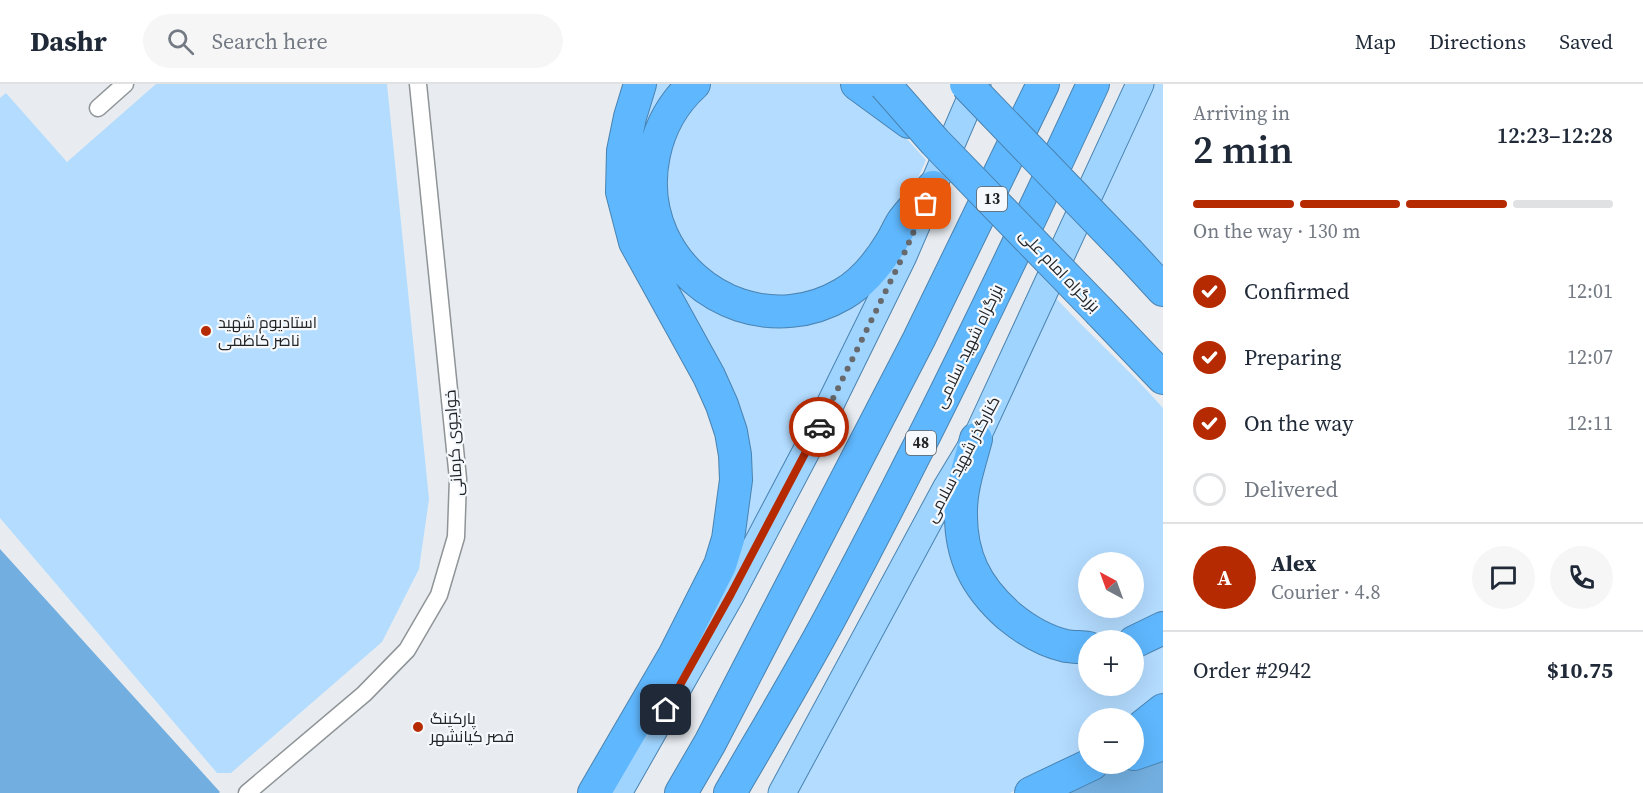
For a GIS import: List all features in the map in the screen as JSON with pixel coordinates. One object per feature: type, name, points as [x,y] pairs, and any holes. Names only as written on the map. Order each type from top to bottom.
[{"type":"highway","points":[[594,793],[675,654],[720,565],[728,539],[736,480],[731,432],[722,405],[635,242],[622,192],[623,151],[640,84]]},
{"type":"highway","points":[[694,84],[676,104],[660,133],[654,150],[651,165],[654,204],[662,234],[687,271],[704,286],[735,304],[753,311],[793,312],[822,306],[845,294],[869,272],[882,256],[902,222],[933,187]]},
{"type":"highway","name":"بزرگراه امام علی","points":[[875,84],[1101,312],[1160,377]]},
{"type":"highway","points":[[966,84],[1163,290]]},
{"type":"highway","points":[[681,793],[710,743],[914,349],[1043,84]]},
{"type":"highway","name":"بزرگراه شهید سلامی","points":[[730,793],[830,617],[928,430],[1093,84]]},
{"type":"highway","points":[[976,439],[962,495],[961,510],[965,550],[976,578],[995,604],[1025,629],[1065,645],[1078,647]]},
{"type":"highway","points":[[1144,637],[1163,628]]},
{"type":"highway","points":[[1144,725],[1163,710]]},
{"type":"highway","points":[[1144,751],[1163,744]]},
{"type":"highway","points":[[1031,793],[1078,771]]},
{"type":"main road","points":[[618,793],[731,594],[819,428],[903,256],[977,84]]},
{"type":"main road","name":"کنارگذر شهید سلامی","points":[[782,793],[947,487],[976,439],[1140,84]]},
{"type":"street","points":[[98,108],[125,84]]},
{"type":"street","name":"خواجوی کرمانی","points":[[247,793],[364,694],[407,650],[439,595],[456,537],[458,479],[418,84]]},
{"type":"shaded area","name":"استادیوم شهید ناصر کاظمی","points":[[156,84],[387,84],[429,499],[419,569],[382,642],[231,773],[217,773],[0,518],[0,98],[6,93],[67,162]]},
{"type":"shaded area","points":[[651,84],[685,84],[648,213],[751,316],[880,284],[735,558],[745,506],[644,238],[639,129]]},
{"type":"shaded area","points":[[702,84],[845,84],[898,129],[926,160],[914,187],[837,292],[756,305],[679,252],[657,172]]},
{"type":"shaded area","points":[[1149,84],[1163,84],[1163,266],[1097,195]]},
{"type":"shaded area","points":[[1052,294],[1163,408],[1163,623],[1144,632],[1144,630],[1078,630],[1078,638],[1039,629],[978,569],[973,476]]},
{"type":"shaded area","points":[[967,461],[969,575],[1078,649],[1078,696],[1144,696],[1144,646],[1163,638],[1163,698],[1144,711],[1144,708],[1078,708],[1078,758],[1010,793],[788,793]]},
{"type":"shaded area","points":[[0,549],[220,792],[219,793],[0,793]]},
{"type":"shaded area","points":[[1163,749],[1163,793],[1053,793],[1100,774],[1144,774],[1144,757]]},
{"type":"way so far","points":[[819,427],[926,204]]},
{"type":"place","name":"استادیوم شهید ناصر کاظمی","points":[[206,331]]},
{"type":"place","name":"پارکینگ قصر کیانشهر","points":[[418,727]]},
{"type":"route","points":[[666,710],[731,594],[819,427]]}]
